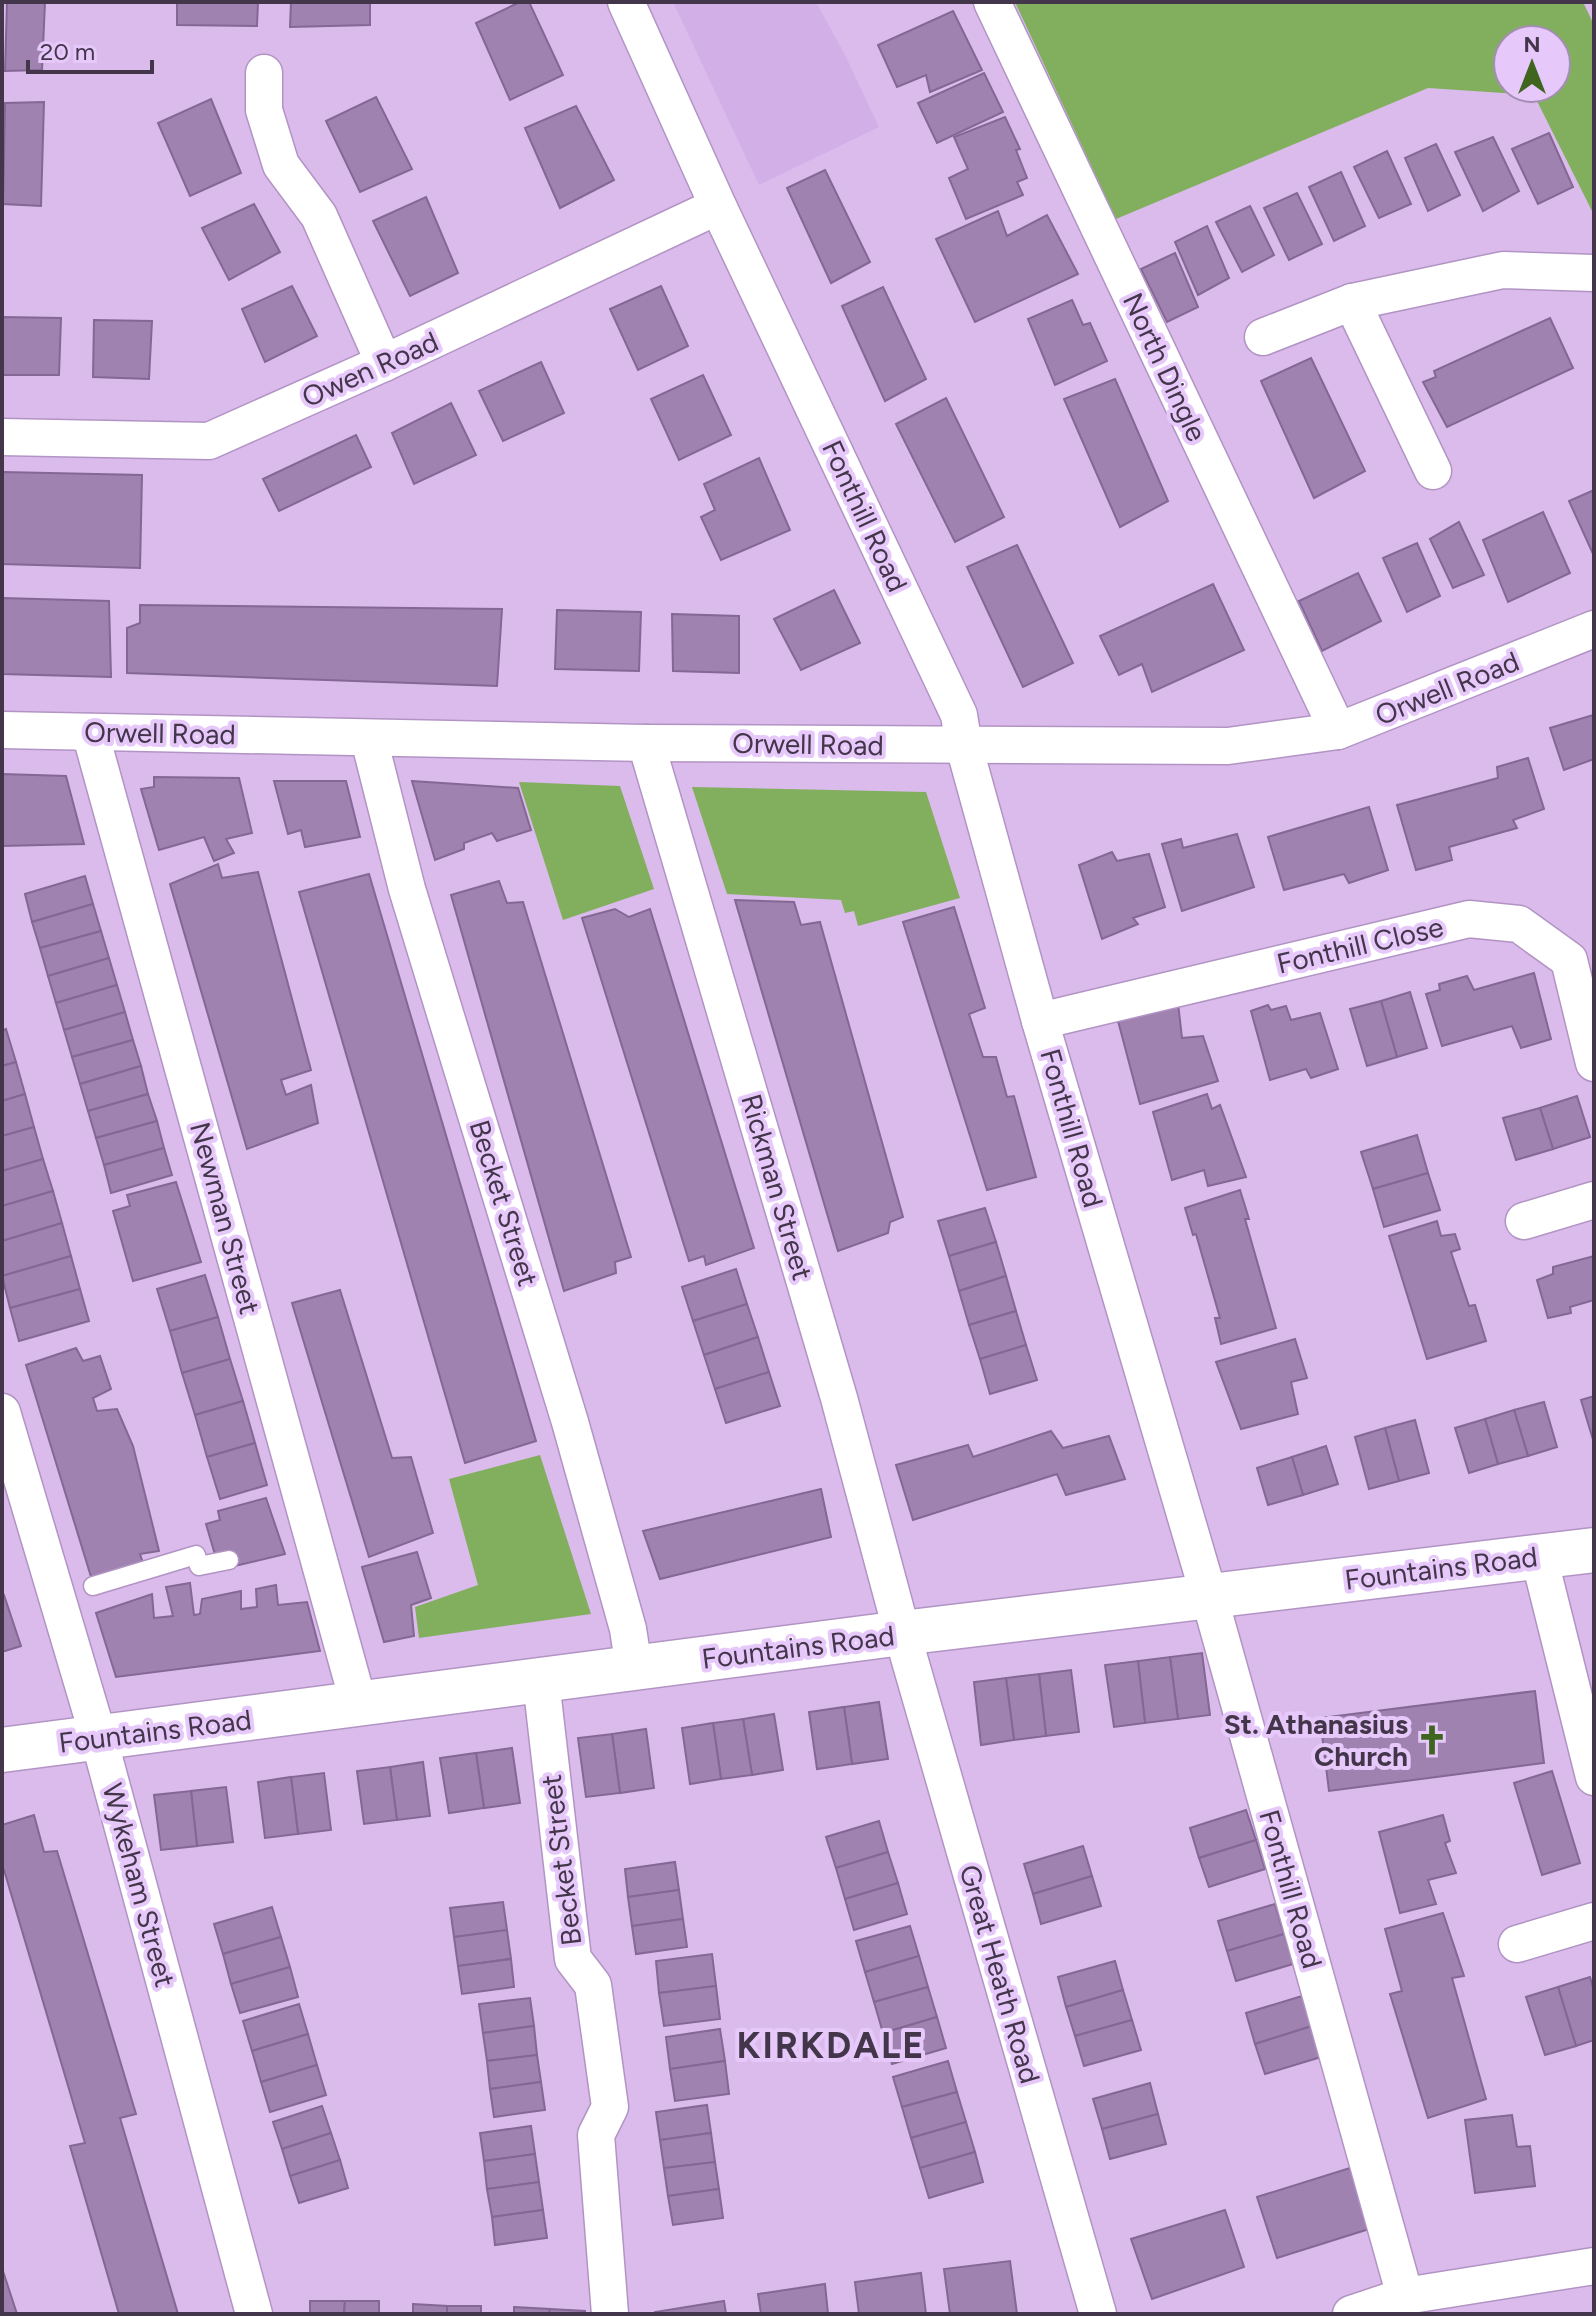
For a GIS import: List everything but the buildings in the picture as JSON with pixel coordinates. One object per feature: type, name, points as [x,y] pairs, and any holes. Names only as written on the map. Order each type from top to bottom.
[{"type":"street","name":"Fonthill Road","points":[[626,2],[718,206],[959,715],[964,746],[1040,1021],[1209,1596],[1405,2296]]},
{"type":"street","name":"North Dingle","points":[[992,2],[1338,731]]},
{"type":"street","points":[[264,73],[264,110],[281,165],[319,216],[384,363]]},
{"type":"street","name":"Owen Road","points":[[2,437],[209,441],[384,363],[718,206]]},
{"type":"street","points":[[1263,337],[1352,302],[1503,270],[1594,273]]},
{"type":"street","points":[[1352,302],[1433,471]]},
{"type":"street","name":"Orwell Road","points":[[2,730],[646,743],[1228,746],[1338,731],[1594,629]]},
{"type":"street","name":"Newman Street","points":[[90,732],[359,1705]]},
{"type":"street","name":"Becket Street","points":[[369,739],[407,889],[570,1422],[628,1629],[634,1668]]},
{"type":"street","name":"Rickman Street","points":[[646,743],[839,1398],[902,1633]]},
{"type":"street","name":"Fonthill Close","points":[[1040,1021],[1469,919],[1519,924],[1569,960],[1594,1063]]},
{"type":"street","points":[[1524,1221],[1594,1200]]},
{"type":"street","name":"Wykeham Street","points":[[2,1412],[99,1739],[254,2314]]},
{"type":"street","name":"Fountains Road","points":[[2,1750],[902,1633],[1594,1550]]},
{"type":"street","points":[[1539,1557],[1594,1777]]},
{"type":"street","name":"Great Heath Road","points":[[902,1633],[1098,2314]]},
{"type":"street","name":"Becket Street","points":[[541,1681],[573,1959],[593,1985],[610,2107],[596,2135],[610,2314]]},
{"type":"street","points":[[1517,1944],[1594,1921]]},
{"type":"street","points":[[1351,2314],[1405,2296],[1594,2266]]},
{"type":"lane","points":[[93,1586],[196,1555],[199,1566],[229,1560]]},
{"type":"shaded area","points":[[673,2],[816,2],[879,127],[759,185]]},
{"type":"green space","points":[[1015,2],[1583,2],[1594,25],[1594,215],[1538,104],[1572,104],[1572,24],[1492,24],[1492,92],[1428,88],[1116,219]]},
{"type":"green space","points":[[519,782],[620,786],[654,889],[563,920]]},
{"type":"green space","points":[[692,787],[926,792],[960,898],[858,926],[854,911],[845,913],[841,900],[727,894]]},
{"type":"green space","points":[[540,1455],[591,1614],[419,1638],[415,1607],[478,1585],[449,1479]]},
{"type":"place","name":"St. Athanasius Church","points":[[1432,1740]]},
{"type":"district","name":"KIRKDALE","points":[[831,2045]]}]
